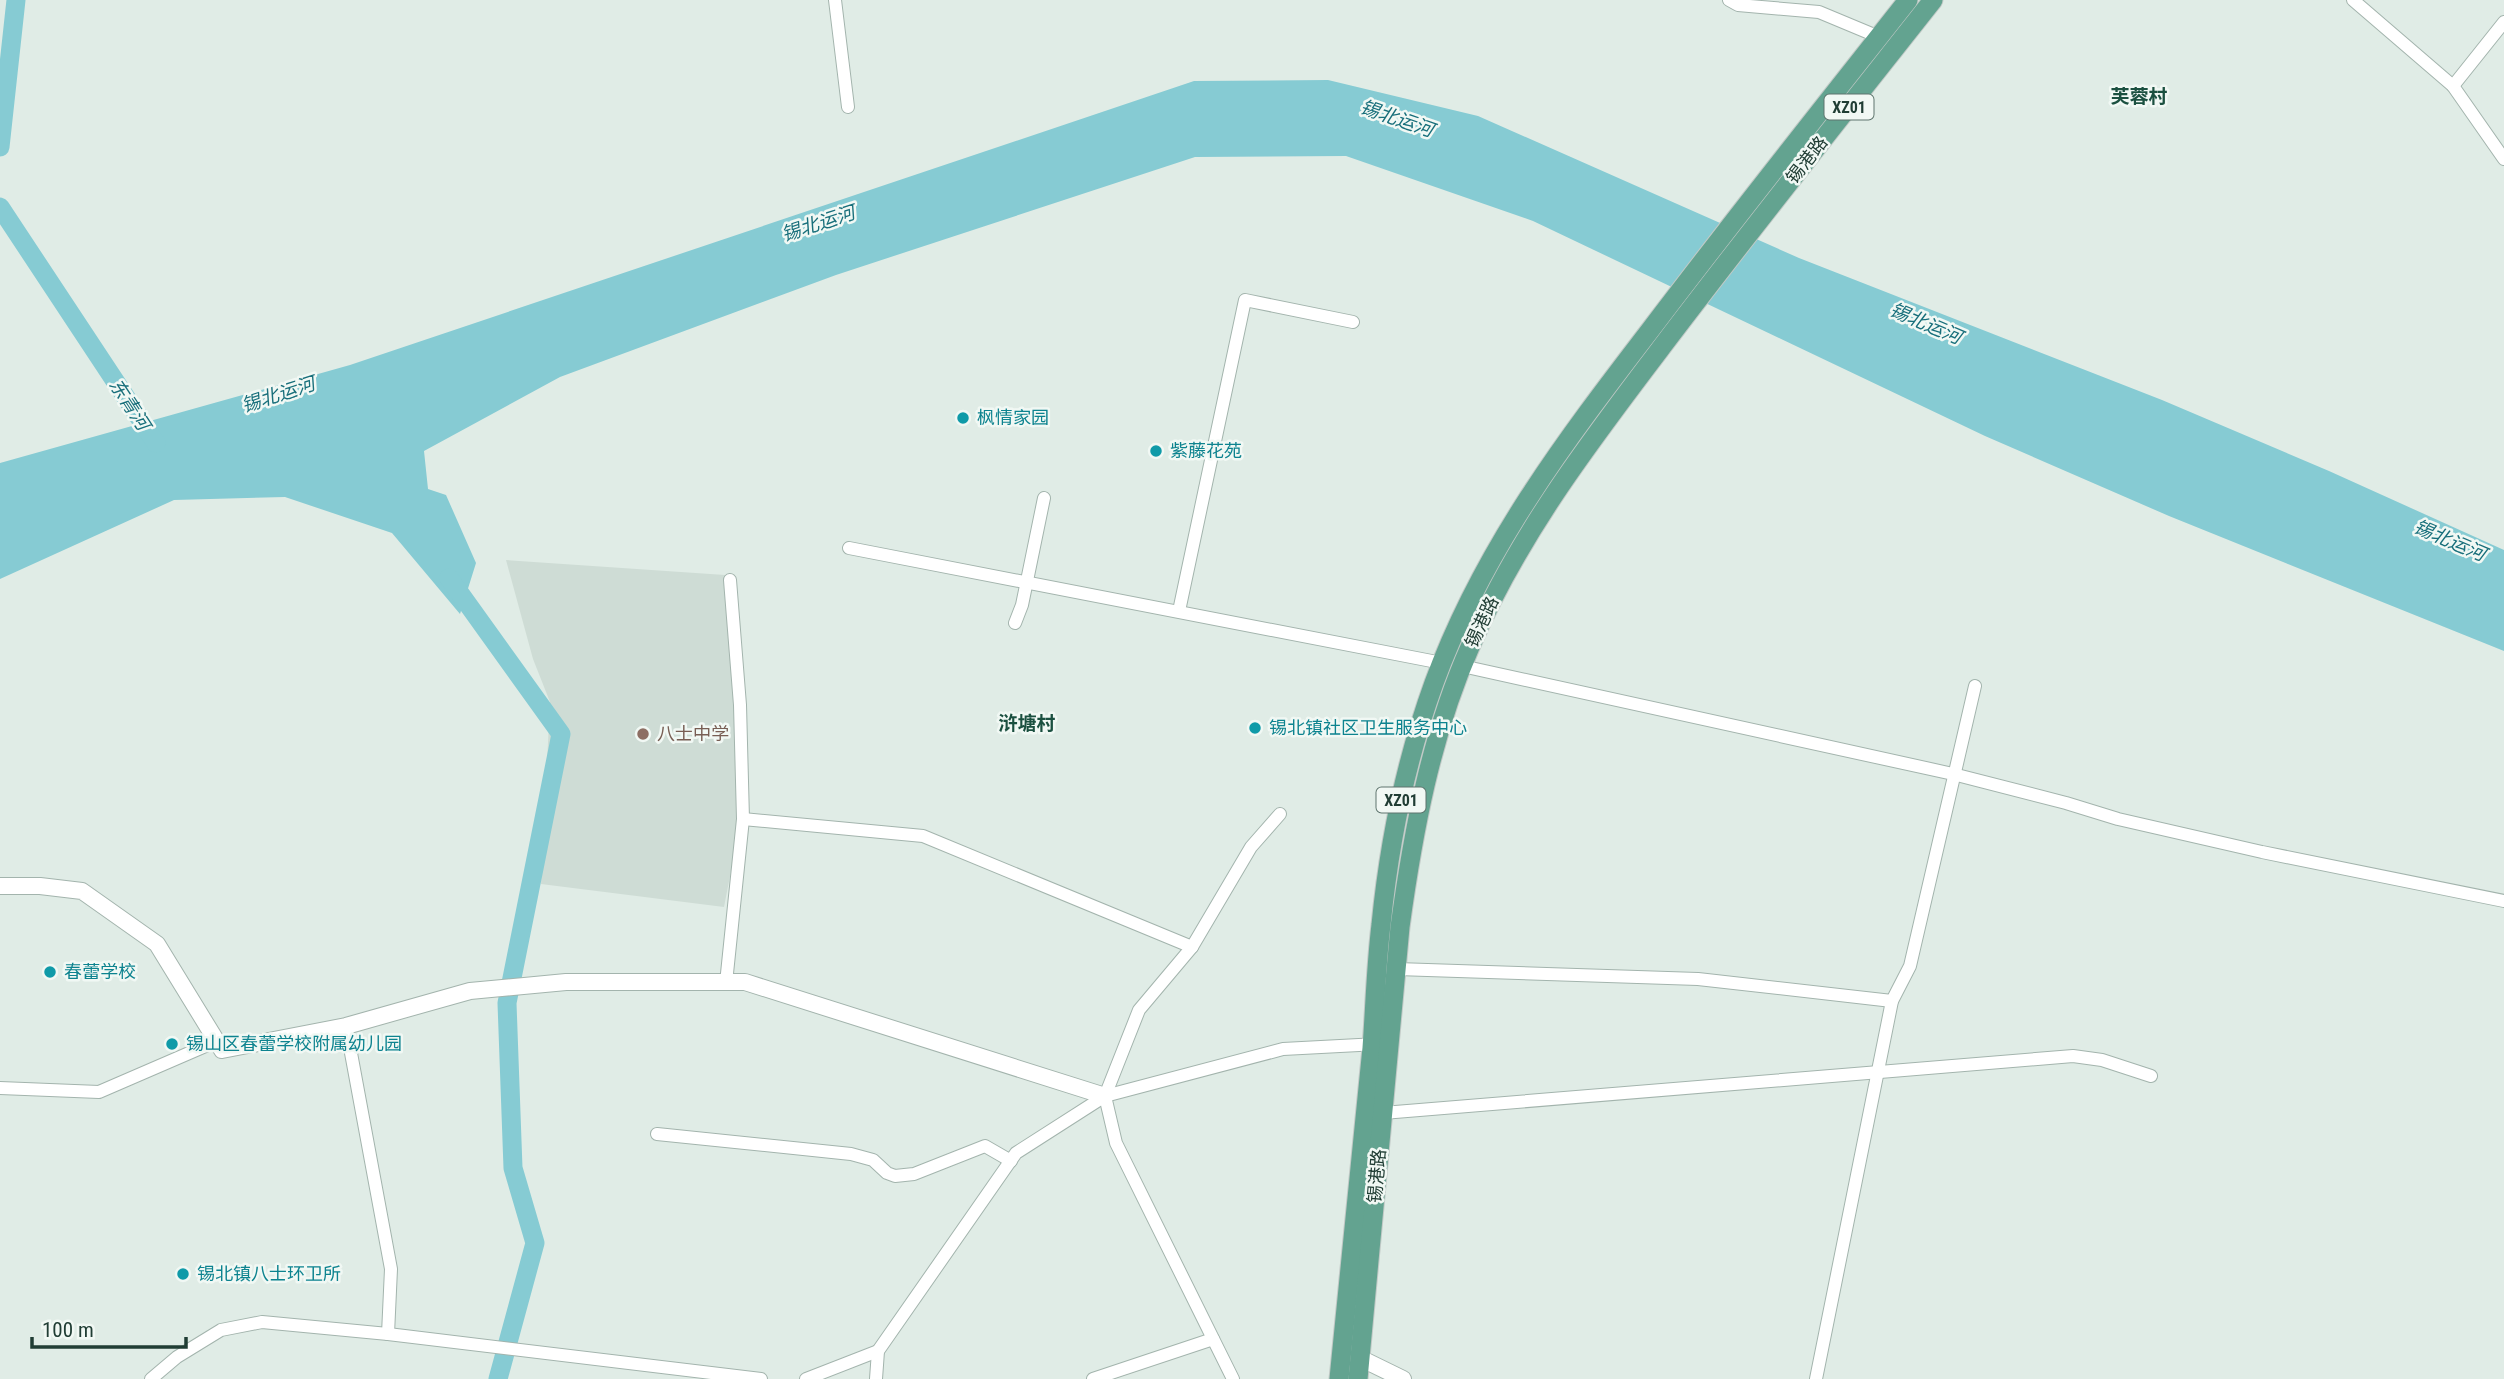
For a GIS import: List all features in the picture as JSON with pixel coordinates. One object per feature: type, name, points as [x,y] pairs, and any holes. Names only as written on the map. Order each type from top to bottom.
[{"type":"main road","name":"锡港路","points":[[1358,1379],[1383,1113],[1381,925],[1396,828],[1417,737],[1442,663],[1478,583],[1503,537],[1561,447],[1677,294],[1908,0]]},
{"type":"main road","name":"锡港路","points":[[1339,1379],[1381,1045],[1396,969],[1407,875],[1424,789],[1462,666],[1496,592],[1547,503],[1577,459],[1696,302],[1933,0]]},
{"type":"street","points":[[835,0],[848,107]]},
{"type":"street","points":[[1729,0],[1738,5],[1819,12],[1879,37]]},
{"type":"street","points":[[2353,0],[2453,86],[2504,159]]},
{"type":"street","points":[[2453,86],[2504,22]]},
{"type":"street","points":[[1179,611],[1245,300],[1353,322]]},
{"type":"street","points":[[1015,623],[1022,606],[1044,498]]},
{"type":"street","points":[[849,548],[1442,663]]},
{"type":"street","points":[[726,983],[743,820],[740,705],[730,580]]},
{"type":"street","points":[[1462,666],[1953,774],[2197,837],[2504,901]]},
{"type":"street","points":[[1816,1379],[1892,1001],[1910,967],[1975,686]]},
{"type":"street","points":[[1233,1379],[1116,1143],[1105,1096],[1139,1010],[1192,947],[1251,848],[1280,814]]},
{"type":"street","points":[[743,820],[923,836],[1192,947]]},
{"type":"street","points":[[0,886],[40,886],[82,891],[157,944],[222,1050],[346,1026],[470,991],[566,982],[745,982],[1105,1096]]},
{"type":"street","points":[[1396,969],[1698,979],[1892,1001]]},
{"type":"street","points":[[346,1026],[391,1269],[388,1334]]},
{"type":"street","points":[[0,1088],[99,1092],[217,1041]]},
{"type":"street","points":[[876,1379],[878,1350],[1016,1153],[1105,1096],[1283,1049],[1381,1045]]},
{"type":"street","points":[[1383,1113],[2073,1056],[2102,1060],[2151,1076]]},
{"type":"street","points":[[657,1134],[851,1153],[873,1160],[887,1173],[895,1176],[914,1174],[985,1146],[1011,1161]]},
{"type":"street","points":[[150,1379],[177,1357],[221,1330],[262,1322],[388,1334],[761,1379]]},
{"type":"street","points":[[1093,1379],[1213,1339]]},
{"type":"street","points":[[806,1379],[878,1350]]},
{"type":"street","points":[[1360,1358],[1403,1379]]},
{"type":"shaded area","name":"八士中学","points":[[506,560],[725,575],[734,665],[738,835],[724,907],[541,884],[550,702],[533,659]]},
{"type":"water","name":"锡北运河","points":[[1328,80],[1478,116],[1799,258],[2162,400],[2504,550],[2504,651],[2169,516],[1985,436],[1533,221],[1346,156],[1195,157],[836,275],[560,377],[424,451],[428,489],[446,495],[476,563],[460,614],[392,533],[285,497],[174,500],[0,579],[0,463],[350,365],[1194,81]]},
{"type":"waterway","name":"东青河","points":[[0,147],[16,0]]},
{"type":"waterway","name":"东青河","points":[[0,207],[156,443]]},
{"type":"waterway","points":[[449,578],[561,734],[507,1003],[513,1168],[535,1243],[498,1379]]},
{"type":"place","name":"枫情家园","points":[[963,418]]},
{"type":"place","name":"紫藤花苑","points":[[1156,451]]},
{"type":"place","name":"锡北镇社区卫生服务中心","points":[[1255,728]]},
{"type":"place","name":"八士中学","points":[[643,734]]},
{"type":"place","name":"春蕾学校","points":[[50,972]]},
{"type":"place","name":"锡山区春蕾学校附属幼儿园","points":[[172,1044]]},
{"type":"place","name":"锡北镇八士环卫所","points":[[183,1274]]},
{"type":"district","name":"芙蓉村","points":[[2139,96]]},
{"type":"district","name":"浒塘村","points":[[1027,723]]}]
